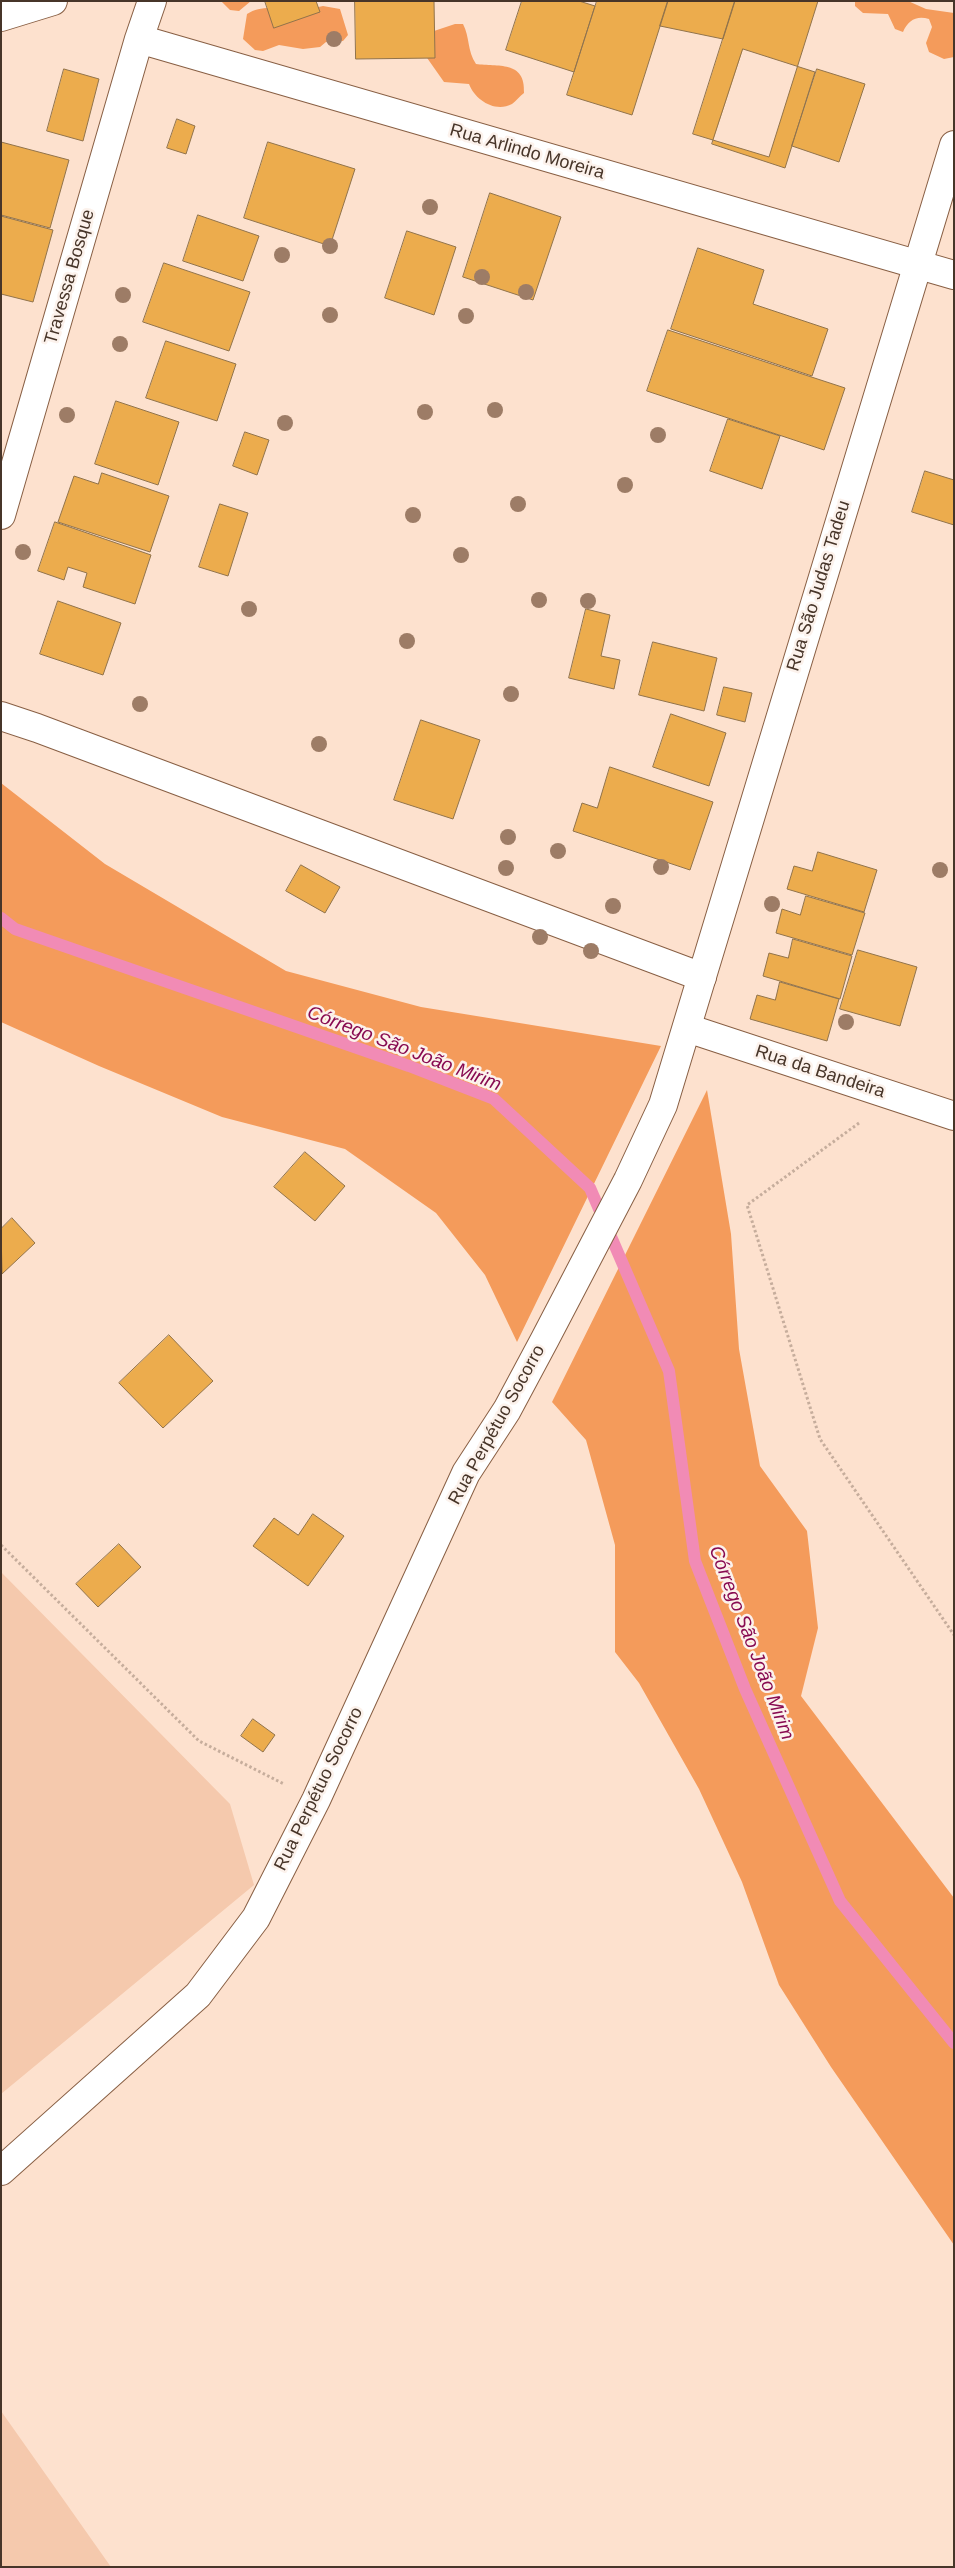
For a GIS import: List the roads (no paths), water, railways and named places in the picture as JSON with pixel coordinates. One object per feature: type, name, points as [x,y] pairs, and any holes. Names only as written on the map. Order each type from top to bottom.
[{"type":"street","points":[[1,17],[53,1]]},
{"type":"street","points":[[139,40],[152,1]]},
{"type":"street","name":"Rua Arlindo Moreira","points":[[139,40],[954,275]]},
{"type":"street","name":"Travessa Bosque","points":[[1,516],[139,40]]},
{"type":"street","name":"Rua São Judas Tadeu","points":[[545,1338],[628,1180],[663,1105],[916,264],[954,145]]},
{"type":"street","points":[[1,716],[702,977]]},
{"type":"street","name":"Rua da Bandeira","points":[[686,1028],[954,1116]]},
{"type":"street","name":"Rua Perpétuo Socorro","points":[[1,2172],[198,1995],[256,1918],[316,1800],[466,1473],[507,1410],[545,1338]]},
{"type":"waterway","name":"Córrego São João Mirim","points":[[1,918],[15,929],[409,1066],[494,1099],[590,1188],[669,1371],[695,1561],[745,1689],[840,1901],[954,2043]]}]
